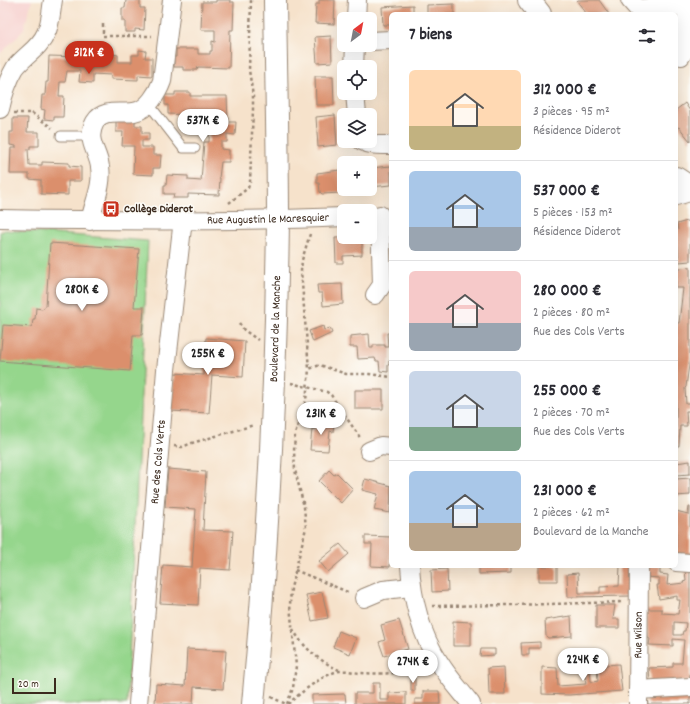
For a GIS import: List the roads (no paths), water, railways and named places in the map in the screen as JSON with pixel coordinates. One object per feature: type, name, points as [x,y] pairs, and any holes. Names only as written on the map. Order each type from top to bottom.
[{"type":"main road","name":"Boulevard de la Manche","points":[[260,700],[261,604],[272,424],[278,219],[275,0]]},
{"type":"main road","points":[[529,0],[538,12]]},
{"type":"main road","points":[[678,179],[690,187]]},
{"type":"street","points":[[6,111],[9,82],[16,68],[41,42],[46,34],[50,23],[53,0]]},
{"type":"street","points":[[90,221],[100,189],[101,175],[98,156],[93,146],[91,136],[93,127],[99,116],[112,112],[135,112],[140,110],[148,103],[159,89],[162,81],[172,0]]},
{"type":"street","points":[[356,12],[357,0]]},
{"type":"street","points":[[636,8],[689,5],[685,50],[681,56],[678,55]]},
{"type":"street","points":[[377,41],[389,40]]},
{"type":"street","points":[[377,146],[389,145]]},
{"type":"street","points":[[678,195],[690,192]]},
{"type":"street","points":[[375,296],[382,285],[380,215]]},
{"type":"street","name":"Rue Augustin le Maresquier","points":[[0,219],[90,221],[337,217]]},
{"type":"street","name":"Rue des Cols Verts","points":[[138,704],[166,370],[183,220]]},
{"type":"street","points":[[369,451],[381,446],[389,447]]},
{"type":"street","points":[[678,562],[690,563]]},
{"type":"street","points":[[410,568],[411,587],[424,632],[439,662],[471,704]]},
{"type":"street","name":"Rue Wilson","points":[[638,697],[639,568]]},
{"type":"street","points":[[364,598],[383,590],[411,587]]},
{"type":"street","points":[[638,697],[690,687]]},
{"type":"lane","points":[[148,103],[183,148],[194,148]]},
{"type":"lane","points":[[61,136],[91,136]]},
{"type":"place","name":"Collège Diderot","points":[[111,209]]}]
